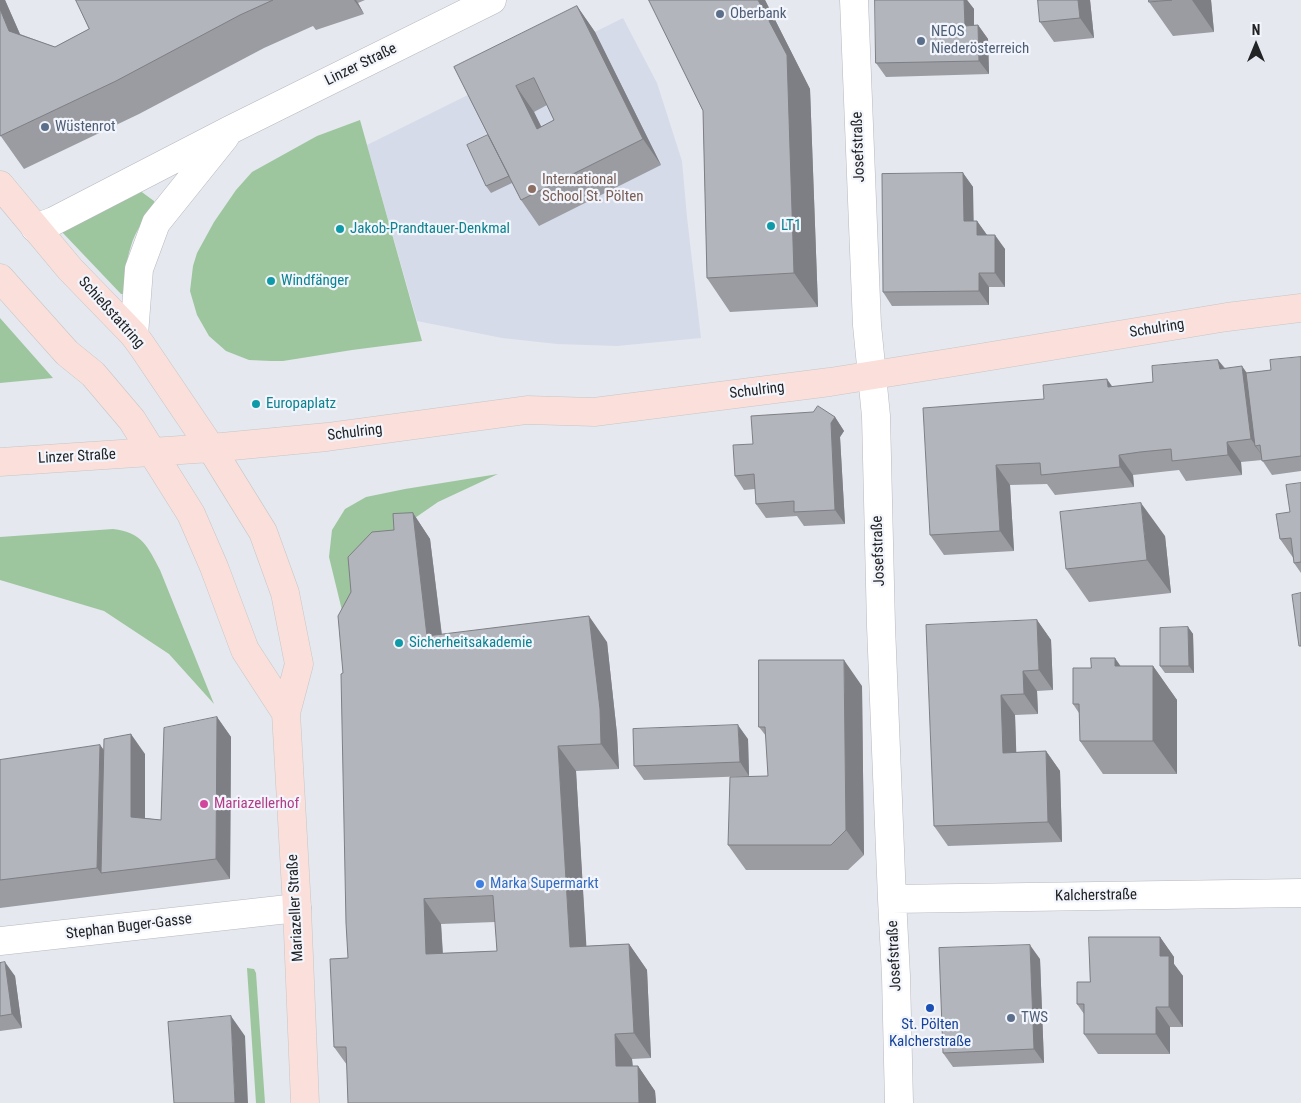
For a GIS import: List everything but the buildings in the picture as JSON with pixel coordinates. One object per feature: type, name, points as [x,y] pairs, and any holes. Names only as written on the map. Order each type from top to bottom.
[{"type":"main road","name":"Schießstattring","points":[[0,185],[70,269],[134,335],[211,448]]},
{"type":"main road","points":[[0,278],[67,353],[93,374],[132,420],[153,453]]},
{"type":"main road","name":"Schulring","points":[[153,453],[327,437],[527,410],[594,412],[821,383],[1227,317],[1301,308]]},
{"type":"main road","name":"Mariazeller Straße","points":[[211,448],[263,532],[285,593],[299,664],[286,713],[305,1103]]},
{"type":"main road","name":"Linzer Straße","points":[[0,462],[153,453]]},
{"type":"main road","name":"Mariazeller Straße","points":[[153,453],[192,514],[245,650],[286,713]]},
{"type":"street","name":"Linzer Straße","points":[[35,228],[54,221],[230,130],[492,0]]},
{"type":"street","name":"Josefstraße","points":[[854,0],[866,325],[876,416],[881,626],[896,976],[899,1103]]},
{"type":"street","name":"Linzer Straße","points":[[134,335],[139,269],[156,223],[230,130]]},
{"type":"street","name":"Kalcherstraße","points":[[892,899],[1301,893]]},
{"type":"street","name":"Stephan Buger-Gasse","points":[[0,942],[297,908]]},
{"type":"shaded area","name":"International School St. Pölten","points":[[623,18],[657,83],[682,161],[701,338],[617,346],[557,344],[502,338],[417,321],[367,145]]},
{"type":"green space","points":[[360,120],[422,341],[283,361],[249,360],[226,351],[209,336],[197,315],[190,291],[193,266],[197,253],[214,222],[236,190],[252,172],[317,136]]},
{"type":"green space","points":[[139,190],[154,201],[155,204],[141,224],[133,240],[127,263],[124,294],[121,294],[62,232]]},
{"type":"green space","points":[[0,318],[53,378],[0,383]]},
{"type":"green space","points":[[498,474],[438,502],[399,529],[347,631],[329,557],[332,530],[345,509],[366,497]]},
{"type":"green space","points":[[113,529],[131,533],[143,542],[152,554],[214,704],[169,654],[104,611],[0,580],[0,537]]},
{"type":"green space","points":[[247,968],[254,969],[256,973],[265,1103],[256,1103]]},
{"type":"place","name":"Oberbank","points":[[720,14]]},
{"type":"place","name":"NEOS Niederösterreich","points":[[921,41]]},
{"type":"place","name":"Wüstenrot","points":[[45,127]]},
{"type":"place","name":"International School St. Pölten","points":[[532,189]]},
{"type":"place","name":"LT1","points":[[771,226]]},
{"type":"place","name":"Jakob-Prandtauer-Denkmal","points":[[340,229]]},
{"type":"place","name":"Windfänger","points":[[271,281]]},
{"type":"place","name":"Europaplatz","points":[[256,404]]},
{"type":"place","name":"Sicherheitsakademie","points":[[399,643]]},
{"type":"place","name":"Mariazellerhof","points":[[204,804]]},
{"type":"place","name":"Marka Supermarkt","points":[[480,884]]},
{"type":"place","name":"St. Pölten Kalcherstraße","points":[[930,1008]]},
{"type":"place","name":"TWS","points":[[1011,1018]]}]
